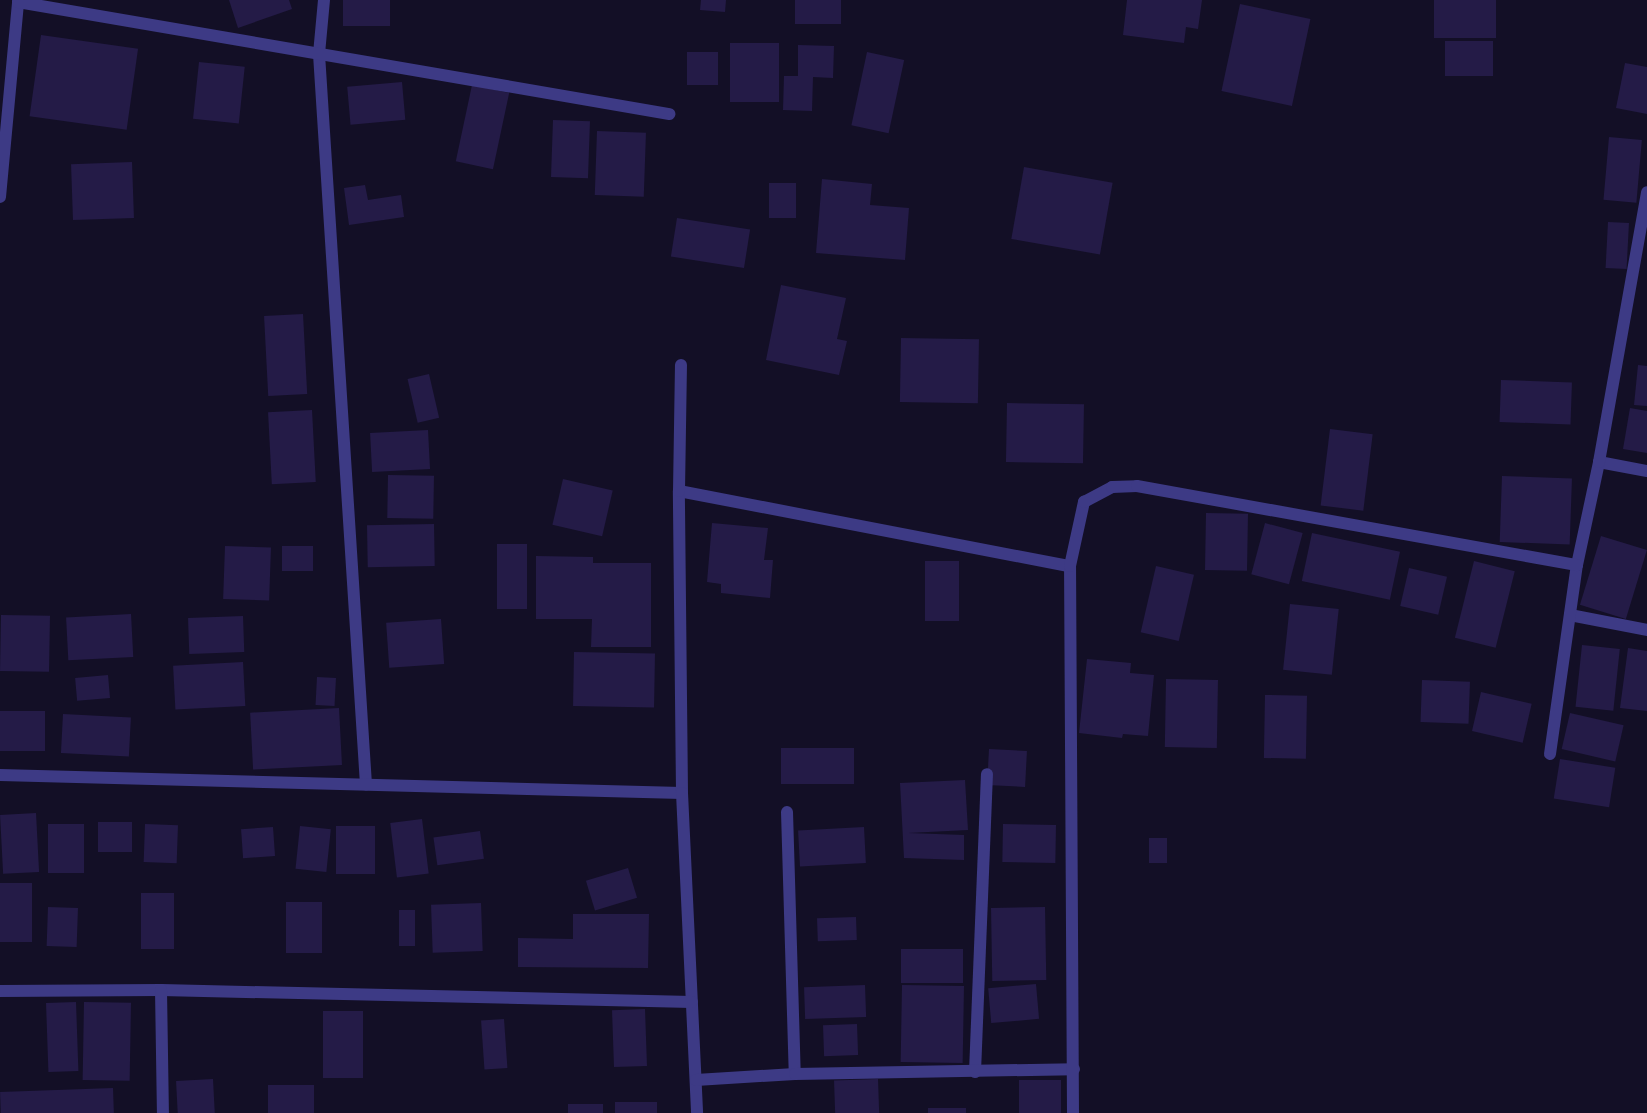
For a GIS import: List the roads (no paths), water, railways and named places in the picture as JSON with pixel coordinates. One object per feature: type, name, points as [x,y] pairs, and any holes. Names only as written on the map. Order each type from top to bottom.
[{"type":"street","points":[[324,0],[319,54],[366,784]]},
{"type":"street","points":[[0,197],[15,1],[669,114]]},
{"type":"street","points":[[1550,754],[1577,565],[1599,462],[1647,192]]},
{"type":"street","points":[[681,365],[679,491],[682,793],[697,1113]]},
{"type":"street","points":[[1599,462],[1647,471]]},
{"type":"street","points":[[1072,1113],[1074,1069],[1070,566],[1084,502],[1112,486],[1137,486],[1577,565]]},
{"type":"street","points":[[679,491],[1070,566]]},
{"type":"street","points":[[1570,615],[1647,630]]},
{"type":"street","points":[[975,1072],[987,774]]},
{"type":"street","points":[[0,775],[682,793]]},
{"type":"street","points":[[787,812],[795,1074]]},
{"type":"street","points":[[0,991],[161,990],[692,1002]]},
{"type":"street","points":[[161,990],[163,1113]]},
{"type":"street","points":[[696,1080],[795,1074],[1074,1069]]}]
